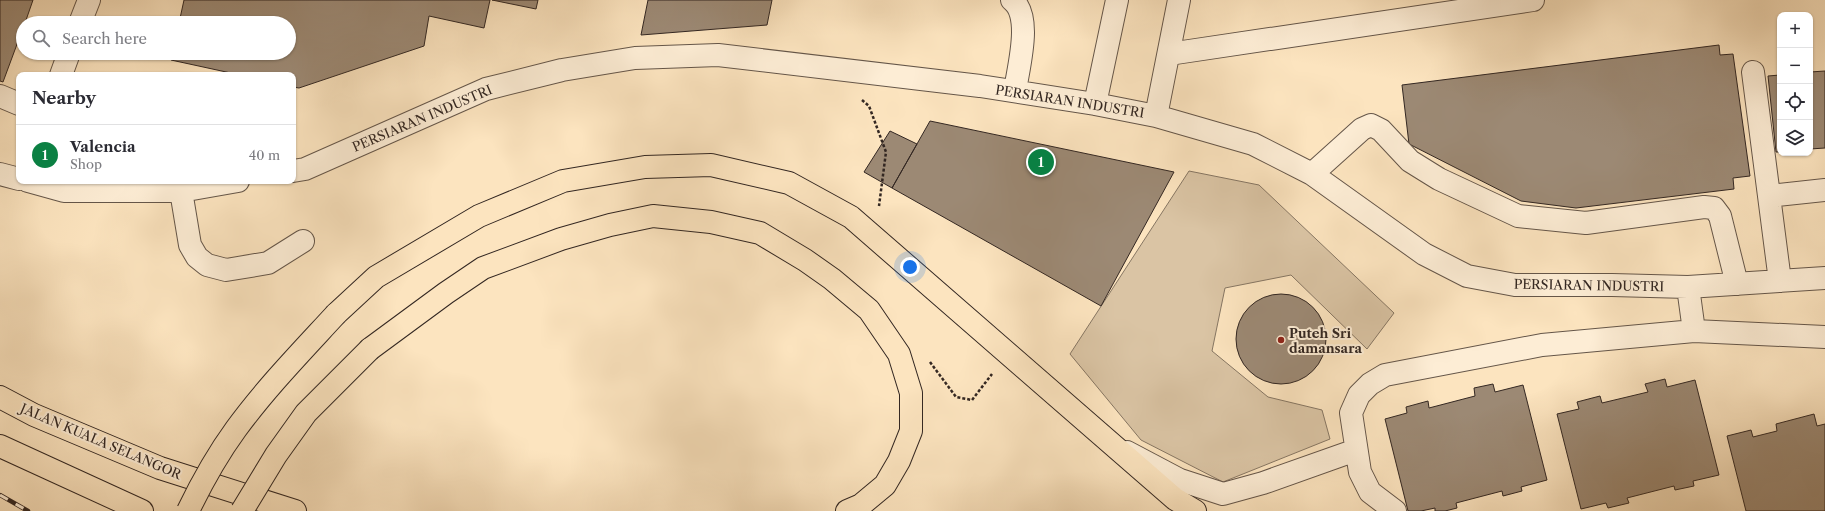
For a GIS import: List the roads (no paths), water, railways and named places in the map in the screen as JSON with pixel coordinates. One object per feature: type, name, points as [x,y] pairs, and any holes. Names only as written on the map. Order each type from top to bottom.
[{"type":"highway","points":[[188,511],[205,476],[236,429],[276,379],[336,314],[376,277],[479,216],[563,181],[645,167],[711,165],[790,183],[851,217],[1175,499],[1195,511]]},
{"type":"highway","points":[[242,511],[276,455],[306,413],[370,349],[446,292],[483,268],[561,239],[610,225],[653,216],[711,222],[760,233],[805,260],[832,279],[869,310],[899,354],[911,393],[911,431],[899,461],[885,485],[861,505],[847,511]]},
{"type":"highway","name":"JALAN KUALA SELANGOR","points":[[0,397],[34,415],[160,468],[295,511]]},
{"type":"highway","points":[[0,446],[142,511]]},
{"type":"street","points":[[83,16],[89,0]]},
{"type":"street","points":[[1012,0],[1022,14],[1024,31],[1015,91]]},
{"type":"street","points":[[1095,104],[1117,0]]},
{"type":"street","points":[[1156,116],[1179,0]]},
{"type":"street","points":[[1169,54],[1533,0]]},
{"type":"street","name":"PERSIARAN INDUSTRI","points":[[296,170],[305,169],[486,89],[562,70],[635,58],[718,55],[1015,91],[1095,104],[1156,116],[1253,144],[1312,174],[1424,254],[1467,276],[1515,285],[1688,287],[1825,278]]},
{"type":"street","points":[[62,72],[66,60]]},
{"type":"street","points":[[1754,72],[1780,281]]},
{"type":"street","points":[[0,96],[16,103]]},
{"type":"street","points":[[1312,174],[1362,129],[1371,125],[1380,130],[1410,161],[1439,179],[1518,216],[1586,223],[1704,207],[1714,208],[1720,216],[1737,284]]},
{"type":"street","points":[[0,174],[16,178]]},
{"type":"street","points":[[39,184],[64,191],[181,192],[222,184]]},
{"type":"street","points":[[1769,196],[1825,190]]},
{"type":"street","points":[[181,192],[190,245],[197,257],[207,265],[226,270],[268,263],[303,241]]},
{"type":"street","points":[[1688,287],[1694,331]]},
{"type":"street","points":[[1395,511],[1370,492],[1360,472],[1351,413],[1359,395],[1370,384],[1385,375],[1542,344],[1694,331],[1825,337]]},
{"type":"street","points":[[1110,442],[1180,480],[1223,494],[1263,483],[1356,450]]},
{"type":"railway","points":[[0,495],[28,511]]},
{"type":"place","name":"Valencia","points":[[1041,162]]},
{"type":"place","name":"Puteh Sri damansara","points":[[1281,340]]}]
